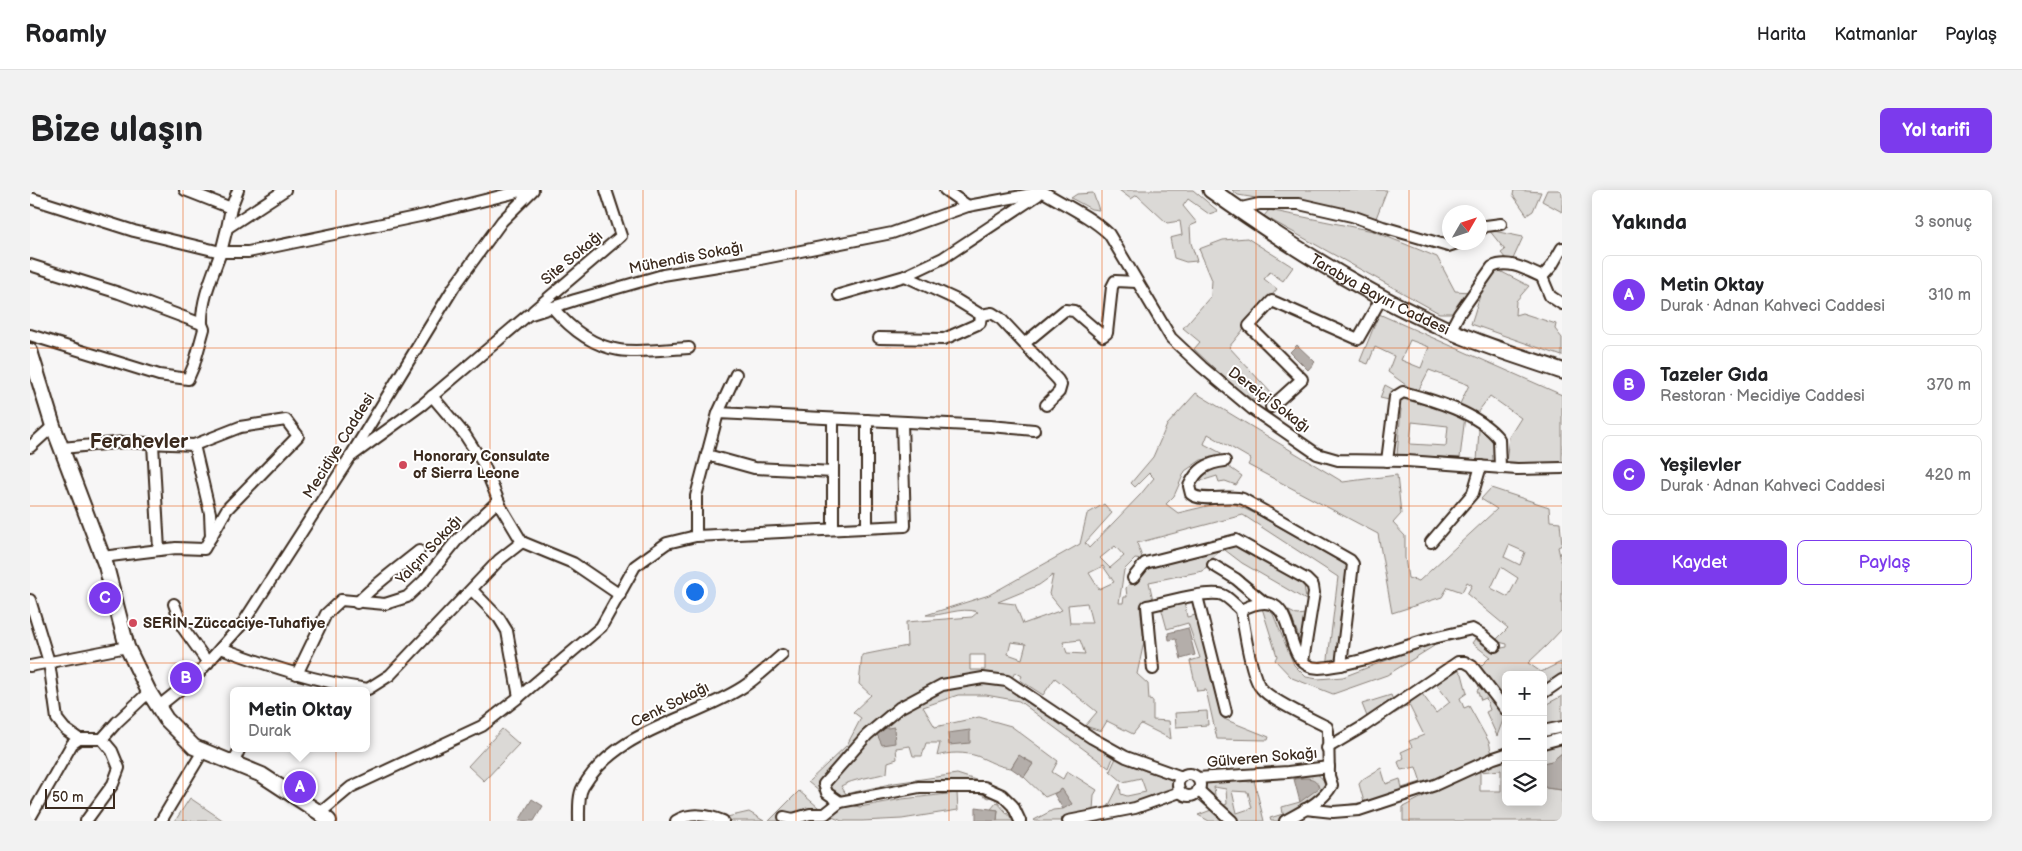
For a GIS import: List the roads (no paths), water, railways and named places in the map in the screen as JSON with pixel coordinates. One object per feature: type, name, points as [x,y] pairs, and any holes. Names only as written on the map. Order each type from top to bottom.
[{"type":"main road","name":"Tarabya Bayırı Caddesi","points":[[1210,190],[1297,249],[1382,297],[1450,331],[1562,371]]},
{"type":"main road","points":[[30,351],[54,426],[102,557],[127,647],[158,707],[166,719],[194,747],[262,774],[325,817]]},
{"type":"street","points":[[185,190],[231,208]]},
{"type":"street","points":[[30,335],[72,350],[159,375],[188,379],[204,330],[202,316],[208,291],[221,252],[231,208],[238,190]]},
{"type":"street","points":[[227,228],[285,190]]},
{"type":"street","points":[[30,198],[134,231],[221,252],[258,250],[425,215],[525,190]]},
{"type":"street","name":"Mecidiye Caddesi","points":[[158,707],[194,678],[243,623],[350,457],[454,287],[502,221],[532,190]]},
{"type":"street","name":"Site Sokağı","points":[[528,315],[622,236],[606,190]]},
{"type":"street","points":[[945,190],[968,206]]},
{"type":"street","points":[[839,295],[905,276],[943,258],[1041,191]]},
{"type":"street","name":"Mühendis Sokağı","points":[[350,457],[432,396],[528,315],[663,275],[755,260],[892,233],[968,206],[1041,191]]},
{"type":"street","name":"Dereiçi Sokağı","points":[[1041,191],[1097,223],[1110,234],[1171,338],[1252,409],[1318,454],[1338,460],[1500,468],[1562,468]]},
{"type":"street","points":[[1237,209],[1259,204],[1299,204],[1352,216],[1442,244]]},
{"type":"street","points":[[1487,226],[1500,224]]},
{"type":"street","points":[[1542,277],[1562,248]]},
{"type":"street","points":[[1450,331],[1458,314],[1492,266],[1501,263],[1520,267],[1542,277],[1550,296],[1562,304]]},
{"type":"street","points":[[30,265],[202,324]]},
{"type":"street","points":[[905,276],[955,299],[981,314],[992,313],[1000,318],[1061,385],[1059,392],[1046,405]]},
{"type":"street","points":[[1025,344],[1065,310],[1074,311],[1103,336],[1107,333],[1112,287],[1115,281],[1137,282]]},
{"type":"street","points":[[1271,407],[1302,379],[1249,326],[1258,313],[1272,301],[1358,339],[1382,297]]},
{"type":"street","points":[[552,307],[568,325],[602,346],[620,350],[689,348]]},
{"type":"street","points":[[879,338],[944,339],[980,323],[981,314]]},
{"type":"street","points":[[696,536],[696,496],[718,413],[736,374]]},
{"type":"street","points":[[1387,461],[1396,397],[1403,392],[1455,409],[1485,426],[1499,439],[1500,468]]},
{"type":"street","points":[[432,396],[469,442],[483,463],[498,501],[522,542],[549,551],[573,563],[620,595]]},
{"type":"street","points":[[718,413],[990,426],[1034,430]]},
{"type":"street","points":[[833,419],[833,529]]},
{"type":"street","points":[[62,448],[125,442],[194,445],[240,427],[286,420],[298,436],[227,509],[204,549],[176,548],[102,557]]},
{"type":"street","points":[[867,420],[867,527]]},
{"type":"street","points":[[325,817],[351,788],[482,726],[519,697],[601,628],[635,566],[667,543],[696,536],[905,526],[902,422]]},
{"type":"street","points":[[30,447],[54,426]]},
{"type":"street","points":[[152,444],[159,550]]},
{"type":"street","points":[[194,445],[210,513],[211,538]]},
{"type":"street","points":[[707,455],[754,468],[833,472]]},
{"type":"street","points":[[1225,461],[1209,464],[1199,470],[1189,486],[1192,494],[1197,498],[1232,497],[1244,499],[1353,564],[1341,664]]},
{"type":"street","points":[[1431,542],[1473,493],[1481,466]]},
{"type":"street","name":"Yalçın Sokağı","points":[[297,674],[326,614],[341,600],[357,603],[385,604],[408,597],[424,581],[457,540],[498,501]]},
{"type":"street","points":[[1134,578],[1146,563],[1236,540],[1306,579],[1313,586],[1314,593],[1303,661]]},
{"type":"street","points":[[370,688],[390,675],[499,560],[522,542]]},
{"type":"street","points":[[357,603],[375,584],[418,551]]},
{"type":"street","points":[[1212,565],[1236,579],[1265,603],[1281,612],[1289,626],[1297,652],[1306,664],[1316,669],[1472,629],[1495,646]]},
{"type":"street","points":[[472,590],[499,618],[507,631],[519,697]]},
{"type":"street","points":[[1153,670],[1147,606],[1197,596],[1220,594],[1232,601],[1241,610],[1253,669],[1260,688],[1270,696],[1327,727],[1329,776],[1332,785],[1328,792],[1317,802],[1285,821]]},
{"type":"street","points":[[1197,596],[1226,712]]},
{"type":"street","points":[[30,600],[49,662],[57,719],[65,729],[79,739],[102,739],[149,692]]},
{"type":"street","points":[[1241,610],[1265,603]]},
{"type":"street","points":[[174,604],[183,628],[208,662]]},
{"type":"street","points":[[30,666],[127,647]]},
{"type":"street","points":[[221,648],[277,669],[352,687]]},
{"type":"street","name":"Cenk Sokağı","points":[[579,821],[581,788],[608,756],[657,726],[696,710],[743,687],[782,656]]},
{"type":"street","points":[[1327,748],[1364,726],[1458,662],[1465,662],[1472,666],[1502,705]]},
{"type":"street","points":[[840,802],[827,793],[824,784],[873,730],[899,708],[942,685],[983,678],[1007,681],[1092,738],[1126,758],[1182,777],[1190,774],[1197,778],[1199,782],[1196,794],[1188,796],[1180,792],[1135,808],[1068,821]]},
{"type":"street","points":[[1547,690],[1562,680]]},
{"type":"street","points":[[1547,729],[1562,727]]},
{"type":"street","points":[[1547,742],[1562,738]]},
{"type":"street","points":[[30,818],[72,744],[79,739]]},
{"type":"street","points":[[86,821],[113,784],[119,768],[112,751],[102,739]]},
{"type":"street","points":[[161,821],[202,751]]},
{"type":"street","points":[[233,764],[238,752]]},
{"type":"street","points":[[1305,809],[1332,812],[1359,810],[1435,785],[1502,755]]},
{"type":"street","name":"Gülveren Sokağı","points":[[1197,778],[1288,772],[1329,767]]},
{"type":"street","points":[[1180,792],[1178,784],[1182,777]]},
{"type":"street","points":[[784,817],[793,819],[810,814],[826,814],[840,802],[919,787],[984,787],[1002,795],[1013,806],[1020,821]]},
{"type":"street","points":[[1198,790],[1232,821]]},
{"type":"street","points":[[676,821],[685,817],[709,815],[723,821]]},
{"type":"place","name":"Honorary Consulate of Sierra Leone","points":[[403,465]]},
{"type":"place","name":"Yeşilevler","points":[[105,598]]},
{"type":"place","name":"SERİN-Züccaciye-Tuhafiye","points":[[133,623]]},
{"type":"place","name":"Tazeler Gıda","points":[[186,678]]},
{"type":"place","name":"Metin Oktay","points":[[300,787]]},
{"type":"district","name":"Ferahevler","points":[[139,442]]}]
